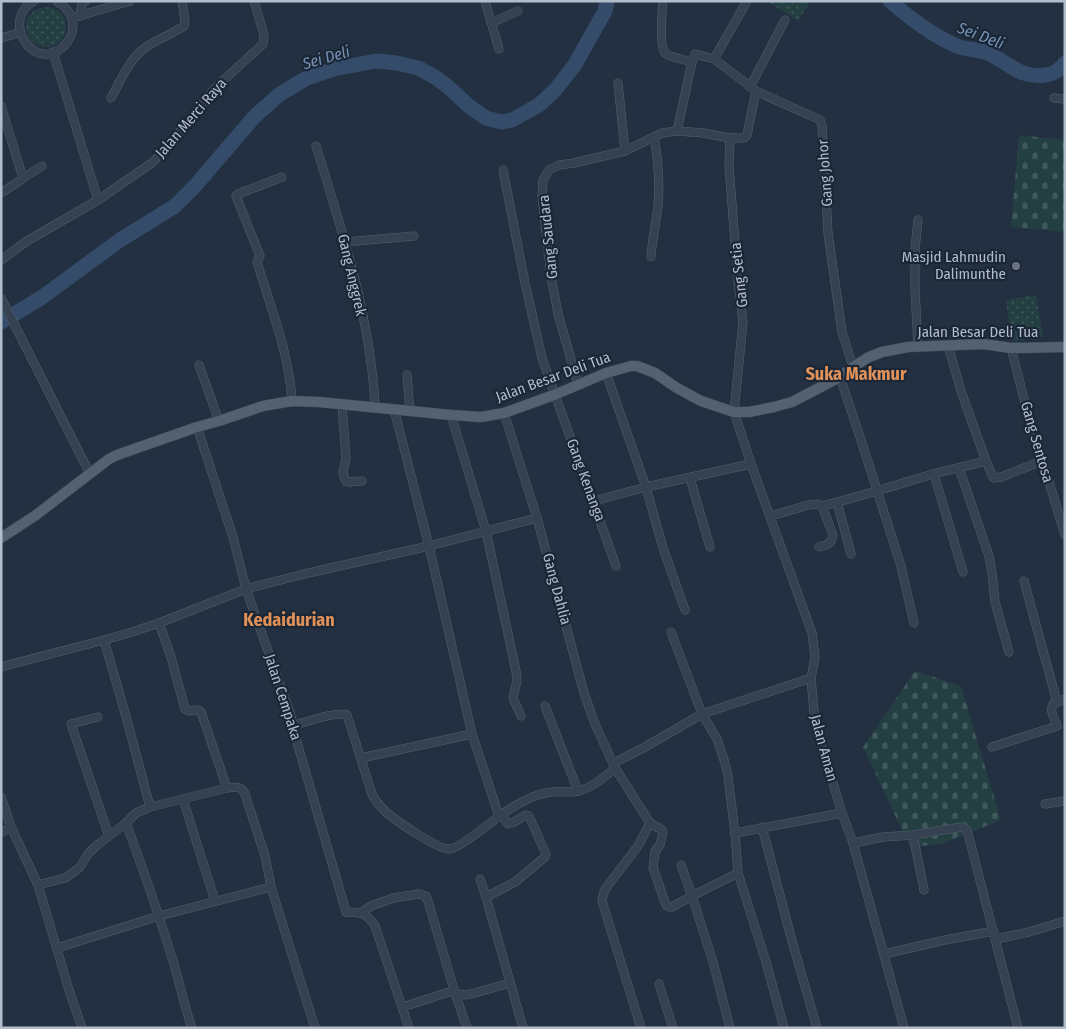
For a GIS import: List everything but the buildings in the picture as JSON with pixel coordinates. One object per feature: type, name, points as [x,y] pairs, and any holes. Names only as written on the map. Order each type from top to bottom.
[{"type":"main road","name":"Jalan Besar Deli Tua","points":[[1,538],[36,515],[117,455],[263,406],[292,401],[376,407],[451,416],[481,417],[504,413],[606,373],[631,366],[655,373],[700,401],[734,412],[758,410],[792,402],[840,377],[869,357],[882,352],[918,347],[983,344],[1011,348],[1065,347]]},
{"type":"street","points":[[34,1],[24,8],[18,24],[19,33],[26,46],[39,53],[53,52],[61,49],[71,35],[73,27],[72,18],[68,10],[57,1]]},
{"type":"street","points":[[80,16],[82,4],[86,1]]},
{"type":"street","points":[[72,18],[130,1]]},
{"type":"street","points":[[111,98],[130,64],[139,53],[146,47],[184,26],[182,1]]},
{"type":"street","name":"Jalan Merci Raya","points":[[1,260],[27,241],[98,200],[158,157],[213,90],[261,47],[264,42],[264,35],[254,1]]},
{"type":"street","points":[[485,1],[499,49]]},
{"type":"street","name":"Gang Johor","points":[[663,1],[662,44],[668,56],[714,59],[753,89],[818,118],[821,123],[828,234],[842,332],[853,367]]},
{"type":"street","points":[[714,59],[747,1]]},
{"type":"street","points":[[491,23],[518,11]]},
{"type":"street","points":[[730,138],[744,138],[747,134],[753,89],[786,20]]},
{"type":"street","points":[[2,35],[19,33]]},
{"type":"street","points":[[53,52],[98,200]]},
{"type":"street","points":[[677,132],[694,58]]},
{"type":"street","points":[[618,82],[625,151]]},
{"type":"street","points":[[1054,98],[1065,99]]},
{"type":"street","points":[[1,106],[23,178]]},
{"type":"street","name":"Gang Saudara","points":[[578,384],[558,314],[550,276],[542,196],[543,180],[549,170],[559,165],[625,151],[662,134],[677,132],[704,133],[730,138]]},
{"type":"street","points":[[651,257],[658,204],[658,156],[654,137]]},
{"type":"street","name":"Gang Setia","points":[[730,138],[729,166],[743,322],[734,412]]},
{"type":"street","name":"Gang Anggrek","points":[[316,146],[345,242],[366,332],[376,407]]},
{"type":"street","points":[[1,192],[42,166]]},
{"type":"street","name":"Gang Kenanga","points":[[503,170],[534,327],[542,358],[616,566]]},
{"type":"street","points":[[282,177],[238,194],[236,197],[260,256],[258,262],[289,371],[292,401]]},
{"type":"street","points":[[918,220],[915,249],[918,347]]},
{"type":"street","points":[[345,242],[414,236]]},
{"type":"street","points":[[1,298],[90,474]]},
{"type":"street","points":[[948,346],[962,394],[992,477],[998,478],[1042,460]]},
{"type":"street","name":"Gang Sentosa","points":[[1011,348],[1032,430],[1065,535]]},
{"type":"street","points":[[199,365],[219,421]]},
{"type":"street","points":[[606,373],[646,487],[663,548],[685,610]]},
{"type":"street","points":[[407,375],[410,411]]},
{"type":"street","points":[[840,377],[901,566],[914,623]]},
{"type":"street","points":[[342,404],[346,458],[343,472],[344,477],[349,482],[362,481]]},
{"type":"street","points":[[394,409],[430,546],[472,734],[500,816],[508,824],[526,815],[529,816],[546,855],[515,882],[486,897]]},
{"type":"street","name":"Jalan Aman","points":[[734,412],[812,633],[815,657],[811,678],[815,724],[853,843],[904,1028]]},
{"type":"street","name":"Gang Dahlia","points":[[504,413],[537,518],[584,693],[595,724],[615,766],[650,823],[662,830],[660,845],[655,852],[653,868],[666,905],[672,907],[692,896]]},
{"type":"street","points":[[451,416],[486,531],[516,671],[517,680],[513,698],[521,716]]},
{"type":"street","name":"Jalan Cempaka","points":[[197,427],[233,537],[246,588],[285,697],[346,912],[362,912]]},
{"type":"street","points":[[770,516],[808,505],[818,504],[822,506],[986,461]]},
{"type":"street","points":[[594,501],[646,487],[751,464]]},
{"type":"street","points":[[959,468],[989,556],[995,602],[1009,652]]},
{"type":"street","points":[[934,474],[962,572]]},
{"type":"street","points":[[690,478],[710,547]]},
{"type":"street","points":[[837,502],[851,554]]},
{"type":"street","points":[[819,547],[830,543],[833,535],[822,506]]},
{"type":"street","points":[[1,667],[104,640],[159,623],[246,588],[430,546],[537,518]]},
{"type":"street","points":[[992,747],[1057,726],[1051,711],[1053,704],[1061,700],[1024,581]]},
{"type":"street","points":[[159,623],[171,657],[185,709],[201,712],[227,788]]},
{"type":"street","points":[[671,632],[702,714],[716,739],[725,763],[735,832],[738,874],[766,962],[784,1028]]},
{"type":"street","points":[[104,640],[150,807]]},
{"type":"street","points":[[293,726],[315,719],[346,714],[349,718],[372,794],[384,810],[396,820],[447,849],[454,848],[477,834],[500,816],[526,800],[552,792],[578,791],[589,787],[602,779],[615,766],[702,714],[811,678]]},
{"type":"street","points":[[545,706],[578,791]]},
{"type":"street","points":[[98,717],[71,724],[109,836]]},
{"type":"street","points":[[361,758],[472,734]]},
{"type":"street","points":[[38,885],[65,878],[74,872],[96,846],[136,813],[150,807],[227,788],[242,788],[315,1028]]},
{"type":"street","points":[[1,797],[11,827],[38,885],[82,1028]]},
{"type":"street","points":[[183,800],[214,901]]},
{"type":"street","points":[[1045,804],[1065,801]]},
{"type":"street","points":[[735,832],[842,813]]},
{"type":"street","points":[[126,823],[178,975],[192,1028]]},
{"type":"street","points":[[641,1028],[602,901],[606,888],[638,846],[650,823]]},
{"type":"street","points":[[1,833],[11,827]]},
{"type":"street","points":[[762,827],[792,941],[818,1028]]},
{"type":"street","points":[[853,843],[883,837],[913,835],[962,827],[967,830],[1018,1028]]},
{"type":"street","points":[[913,835],[924,890]]},
{"type":"street","points":[[681,865],[713,962],[730,1028]]},
{"type":"street","points":[[692,896],[738,874]]},
{"type":"street","points":[[480,879],[523,1028]]},
{"type":"street","points":[[56,948],[159,916],[271,887]]},
{"type":"street","points":[[409,1028],[376,928],[372,921],[362,912],[371,906],[392,898],[420,894],[426,896],[428,901],[467,1028]]},
{"type":"street","points":[[884,954],[945,940],[1029,932],[1065,921]]},
{"type":"street","points":[[403,1007],[449,992],[464,995],[471,994],[510,983]]},
{"type":"street","points":[[659,984],[673,1028]]},
{"type":"green space","points":[[767,1],[811,1],[798,21]]},
{"type":"green space","points":[[50,7],[57,10],[63,16],[66,27],[65,35],[57,44],[50,47],[42,47],[35,44],[27,35],[26,23],[29,16],[38,8]]},
{"type":"green space","points":[[1019,135],[1065,140],[1065,232],[1011,227]]},
{"type":"green space","points":[[1036,295],[1043,337],[1012,341],[1006,300]]},
{"type":"green space","points":[[915,671],[961,686],[1001,820],[941,844],[910,847],[863,747]]},
{"type":"waterway","name":"Sei Deli","points":[[1,322],[41,298],[120,240],[175,206],[195,186],[254,117],[280,94],[305,79],[334,69],[376,61],[397,63],[418,68],[435,77],[486,118],[501,122],[512,120],[539,105],[556,89],[574,66],[605,11],[607,1]]},
{"type":"waterway","name":"Sei Deli","points":[[890,1],[913,20],[949,42],[960,47],[987,53],[1028,75],[1049,74],[1057,71],[1065,63]]},
{"type":"place","name":"Masjid Lahmudin Dalimunthe","points":[[1016,266]]},
{"type":"district","name":"Suka Makmur","points":[[856,374]]},
{"type":"district","name":"Kedaidurian","points":[[289,620]]}]
